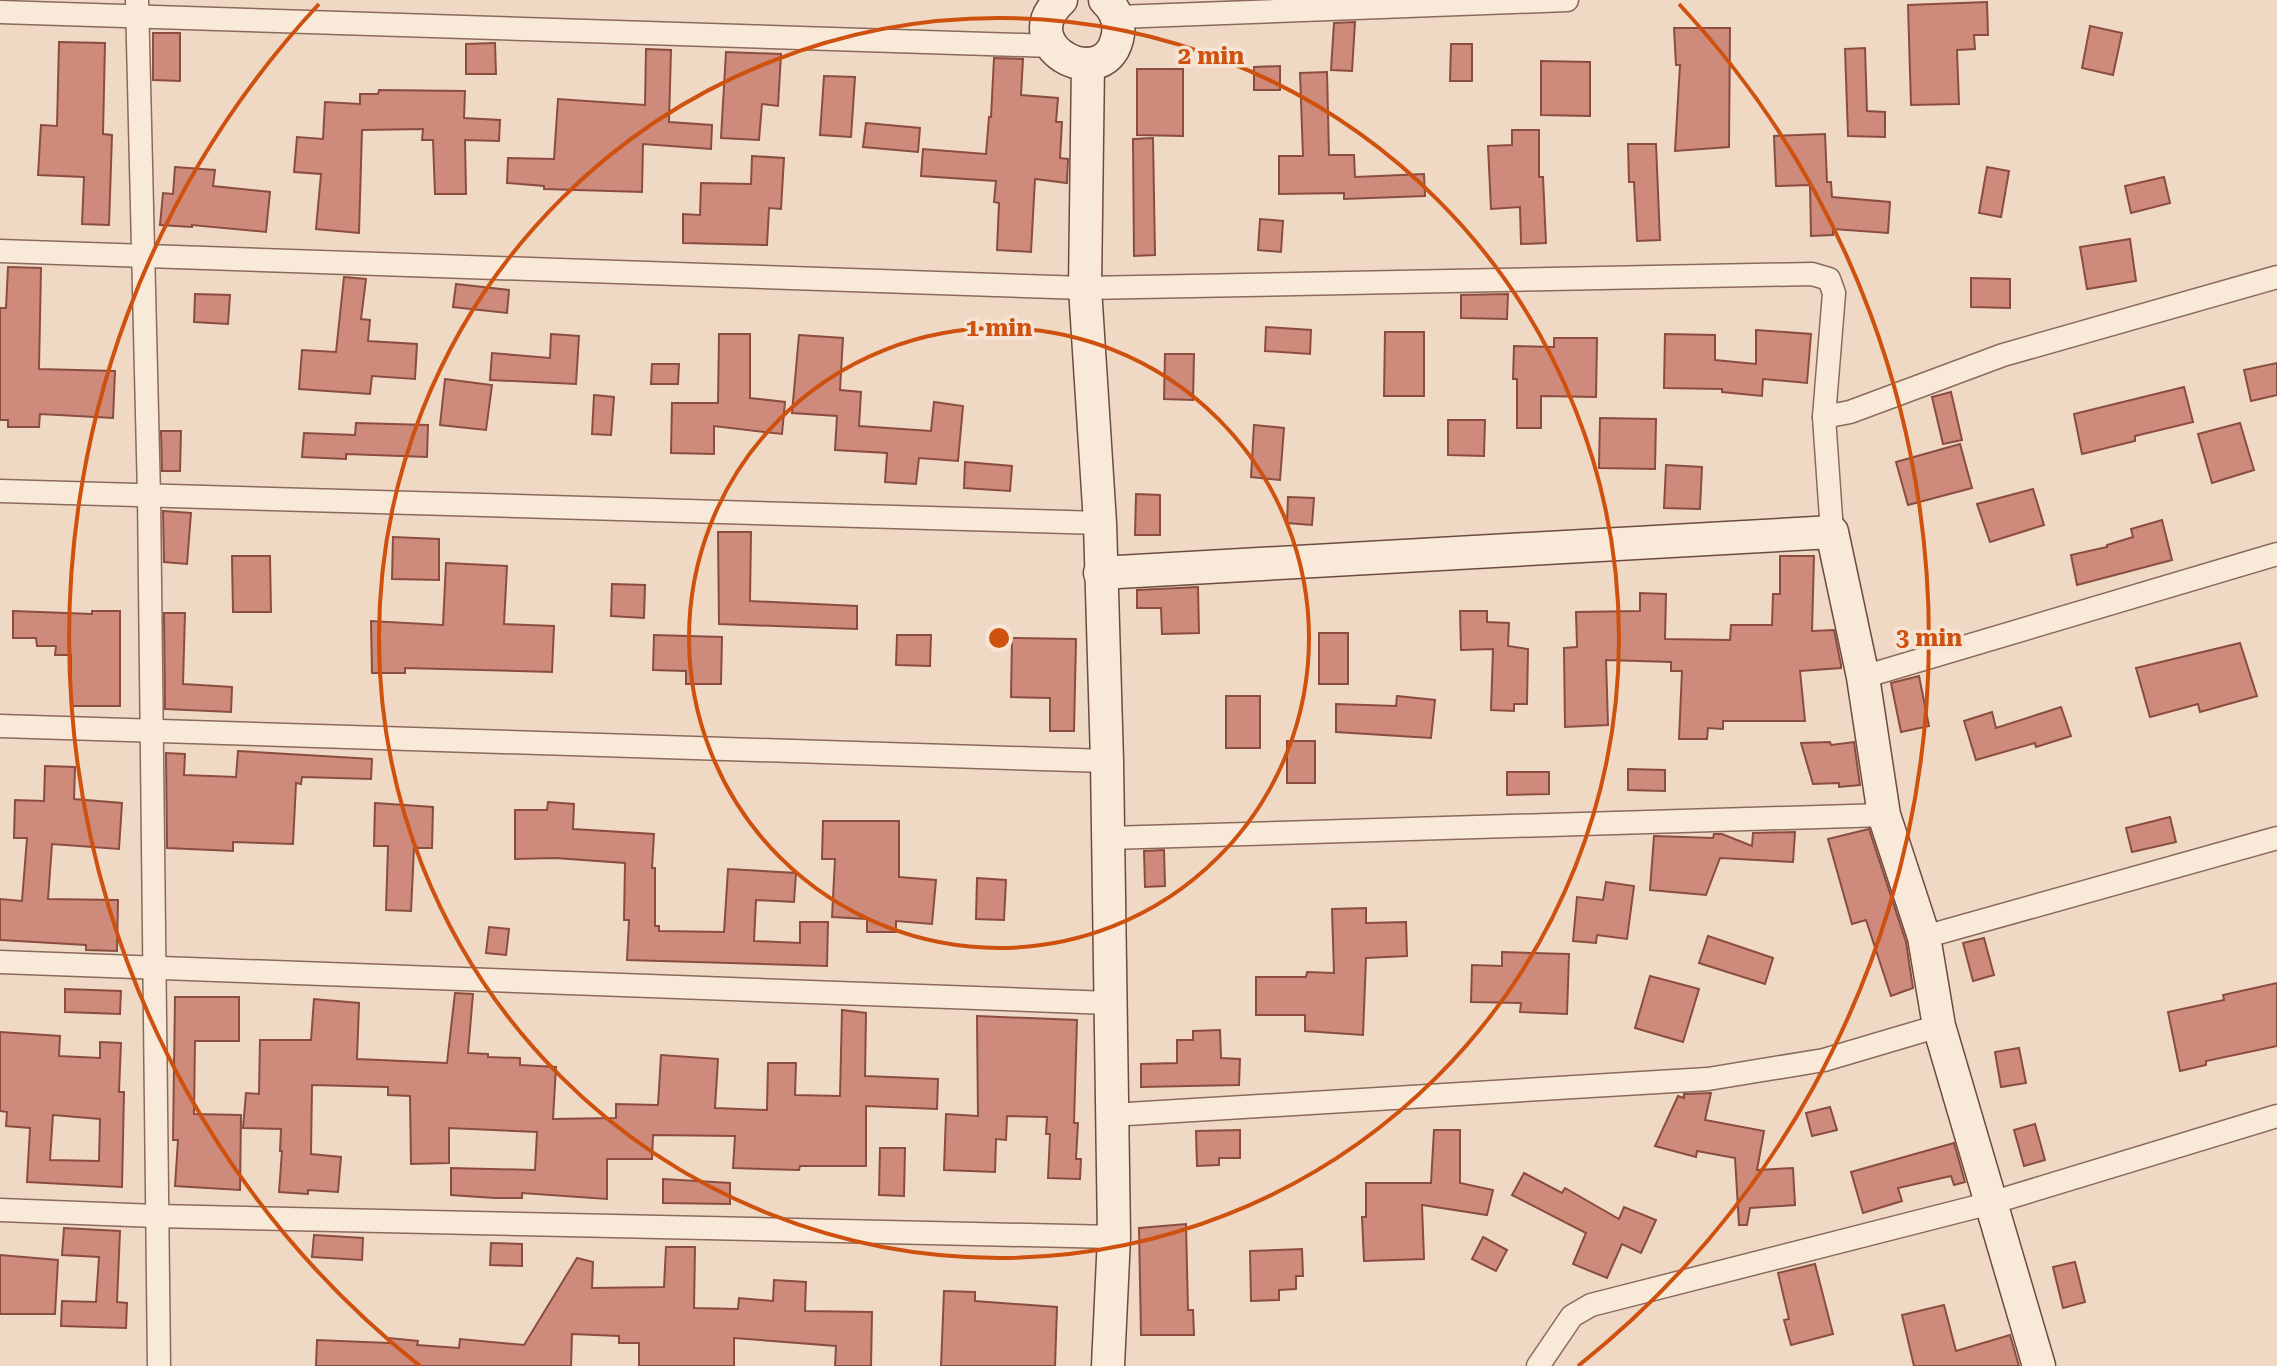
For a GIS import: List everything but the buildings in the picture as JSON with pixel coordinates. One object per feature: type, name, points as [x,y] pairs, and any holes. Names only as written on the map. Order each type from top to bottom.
[{"type":"main road","points":[[1061,0],[1048,19],[1047,33],[1051,46],[1061,57],[1074,63],[1088,64],[1110,53],[1117,42],[1119,30],[1111,8]]},
{"type":"main road","points":[[1088,64],[1085,288],[1100,523],[1107,761],[1114,1237],[1108,1366]]},
{"type":"main road","points":[[1100,573],[1832,532],[1863,677],[1884,815],[1924,937],[1939,1026],[2039,1366]]},
{"type":"street","points":[[1111,8],[1567,0]]},
{"type":"street","points":[[0,12],[137,7],[1051,46]]},
{"type":"street","points":[[137,7],[149,496],[159,1366]]},
{"type":"street","points":[[0,251],[1085,288],[1812,274],[1829,279],[1834,293],[1824,417],[1832,532]]},
{"type":"street","points":[[1824,417],[1850,412],[2003,355],[2277,277]]},
{"type":"street","points":[[0,491],[1100,523]]},
{"type":"street","points":[[1863,677],[2277,554]]},
{"type":"street","points":[[0,726],[1107,761]]},
{"type":"street","points":[[1108,838],[1884,815]]},
{"type":"street","points":[[1924,937],[2277,838]]},
{"type":"street","points":[[0,962],[1110,1003]]},
{"type":"street","points":[[1111,1115],[1708,1079],[1824,1060],[1939,1026]]},
{"type":"street","points":[[1538,1366],[1572,1316],[1591,1305],[1991,1203],[2277,1116]]},
{"type":"street","points":[[0,1210],[1114,1237]]}]
